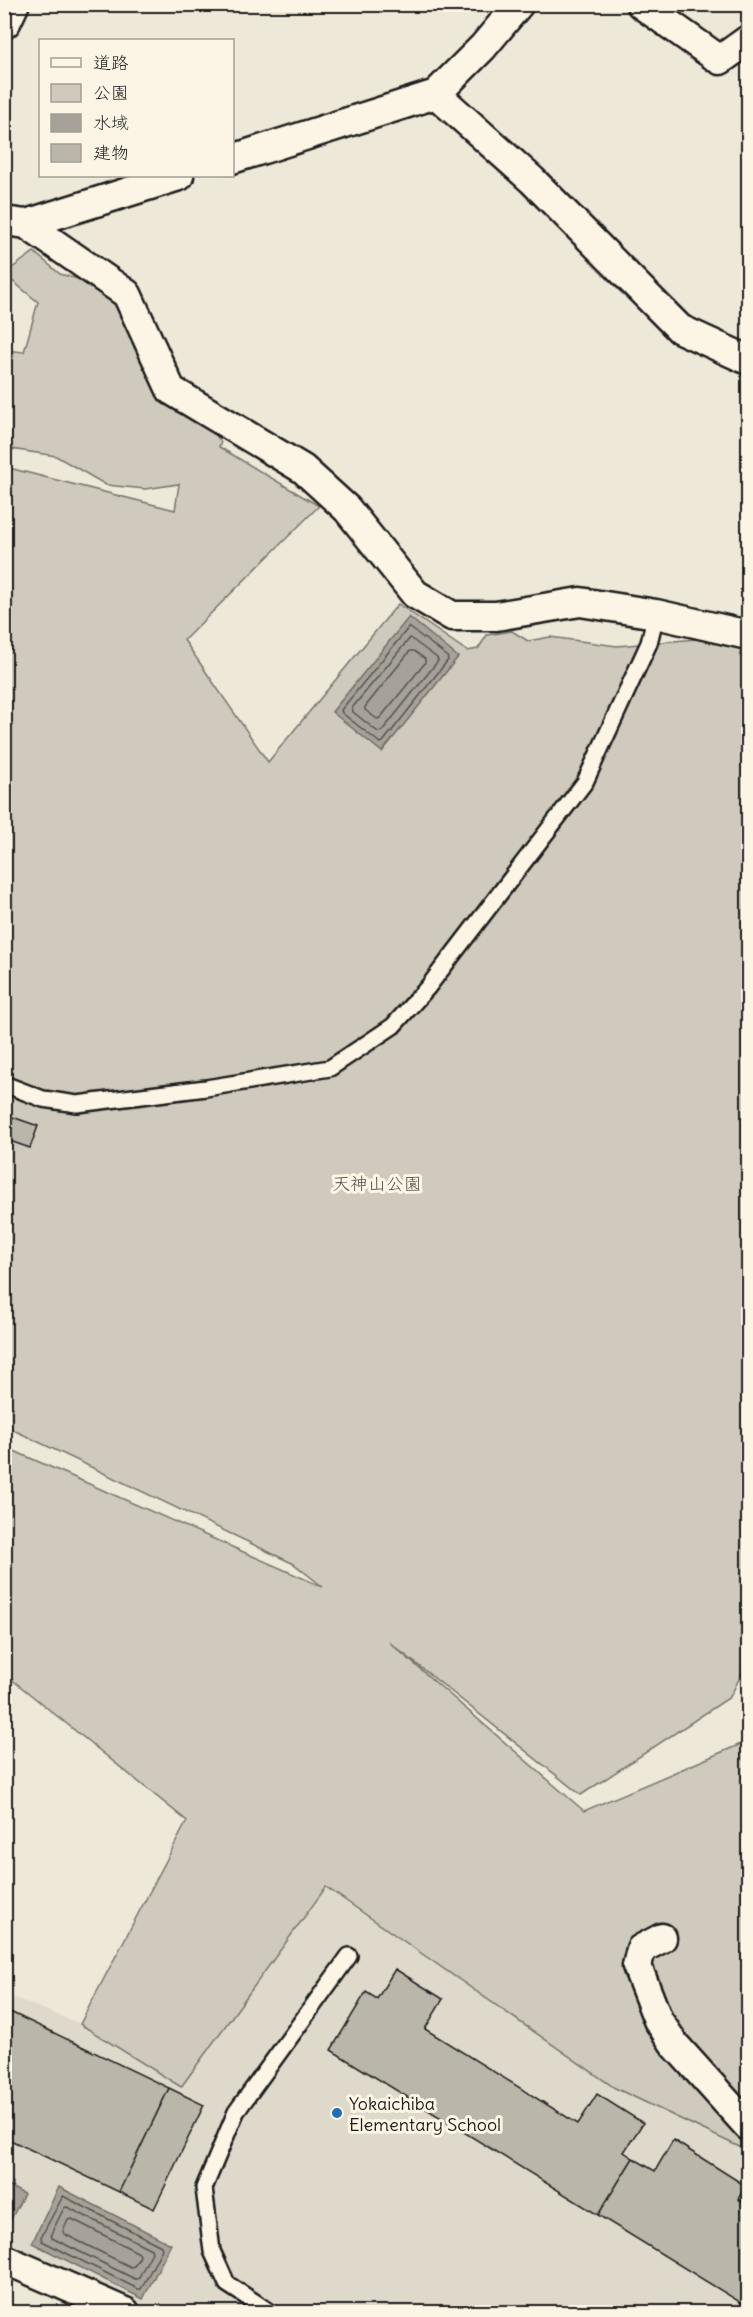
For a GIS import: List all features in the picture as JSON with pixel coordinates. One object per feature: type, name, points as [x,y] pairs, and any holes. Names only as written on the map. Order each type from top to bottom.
[{"type":"main road","points":[[4,21],[12,4]]},
{"type":"street","points":[[234,158],[436,94],[483,47],[519,4]]},
{"type":"street","points":[[640,4],[720,60],[748,40]]},
{"type":"street","points":[[436,94],[532,180],[680,328],[748,360]]},
{"type":"street","points":[[15,223],[176,177]]},
{"type":"street","points":[[15,223],[127,294],[171,390],[303,469],[347,509],[415,594],[452,616],[496,616],[580,602],[656,614],[748,635]]},
{"type":"street","points":[[662,1938],[641,1949],[637,1966],[658,2020],[675,2045],[748,2126]]},
{"type":"street","points":[[4,2259],[125,2313]]},
{"type":"lane","points":[[4,1084],[43,1099],[77,1104],[206,1088],[330,1068],[393,1026],[428,987],[585,782],[649,643],[656,614]]},
{"type":"lane","points":[[270,2313],[227,2284],[212,2251],[204,2188],[236,2112],[349,1956]]},
{"type":"shaded area","name":"Yokaichiba Elementary School","points":[[325,1887],[615,2088],[748,2151],[748,2312],[158,2312],[5,2243],[5,1994],[80,2024],[181,2087]]},
{"type":"green space","name":"天神山公園","points":[[34,252],[60,274],[96,284],[118,300],[221,442],[219,447],[319,506],[184,640],[268,762],[398,604],[467,651],[478,649],[487,635],[512,631],[528,641],[550,637],[617,646],[696,639],[748,651],[748,1661],[730,1697],[581,1795],[389,1642],[584,1811],[748,1741],[748,2151],[615,2088],[326,1887],[181,2087],[80,2024],[187,1821],[5,1674],[5,1447],[323,1587],[294,1564],[5,1426],[5,467],[175,510],[179,484],[145,489],[106,485],[56,456],[5,448],[5,350],[24,352],[38,302],[4,274]]},
{"type":"water","points":[[409,617],[458,657],[382,752],[332,712]]},
{"type":"water","points":[[5,2184],[24,2194],[7,2227],[5,2226]]},
{"type":"water","points":[[59,2187],[171,2244],[143,2299],[32,2243]]},
{"type":"building","points":[[4,1114],[38,1126],[30,1148],[4,1139]]},
{"type":"building","points":[[395,1969],[443,1999],[425,2029],[578,2124],[597,2094],[643,2123],[624,2152],[633,2158],[598,2215],[331,2050],[366,1992],[377,1999]]},
{"type":"building","points":[[4,2009],[169,2088],[119,2192],[4,2137]]},
{"type":"building","points":[[169,2088],[204,2105],[154,2209],[119,2192]]},
{"type":"building","points":[[673,2140],[746,2186],[738,2199],[748,2205],[748,2307],[598,2215],[633,2158],[655,2171]]},
{"type":"place","name":"Yokaichiba Elementary School","points":[[337,2113]]}]
